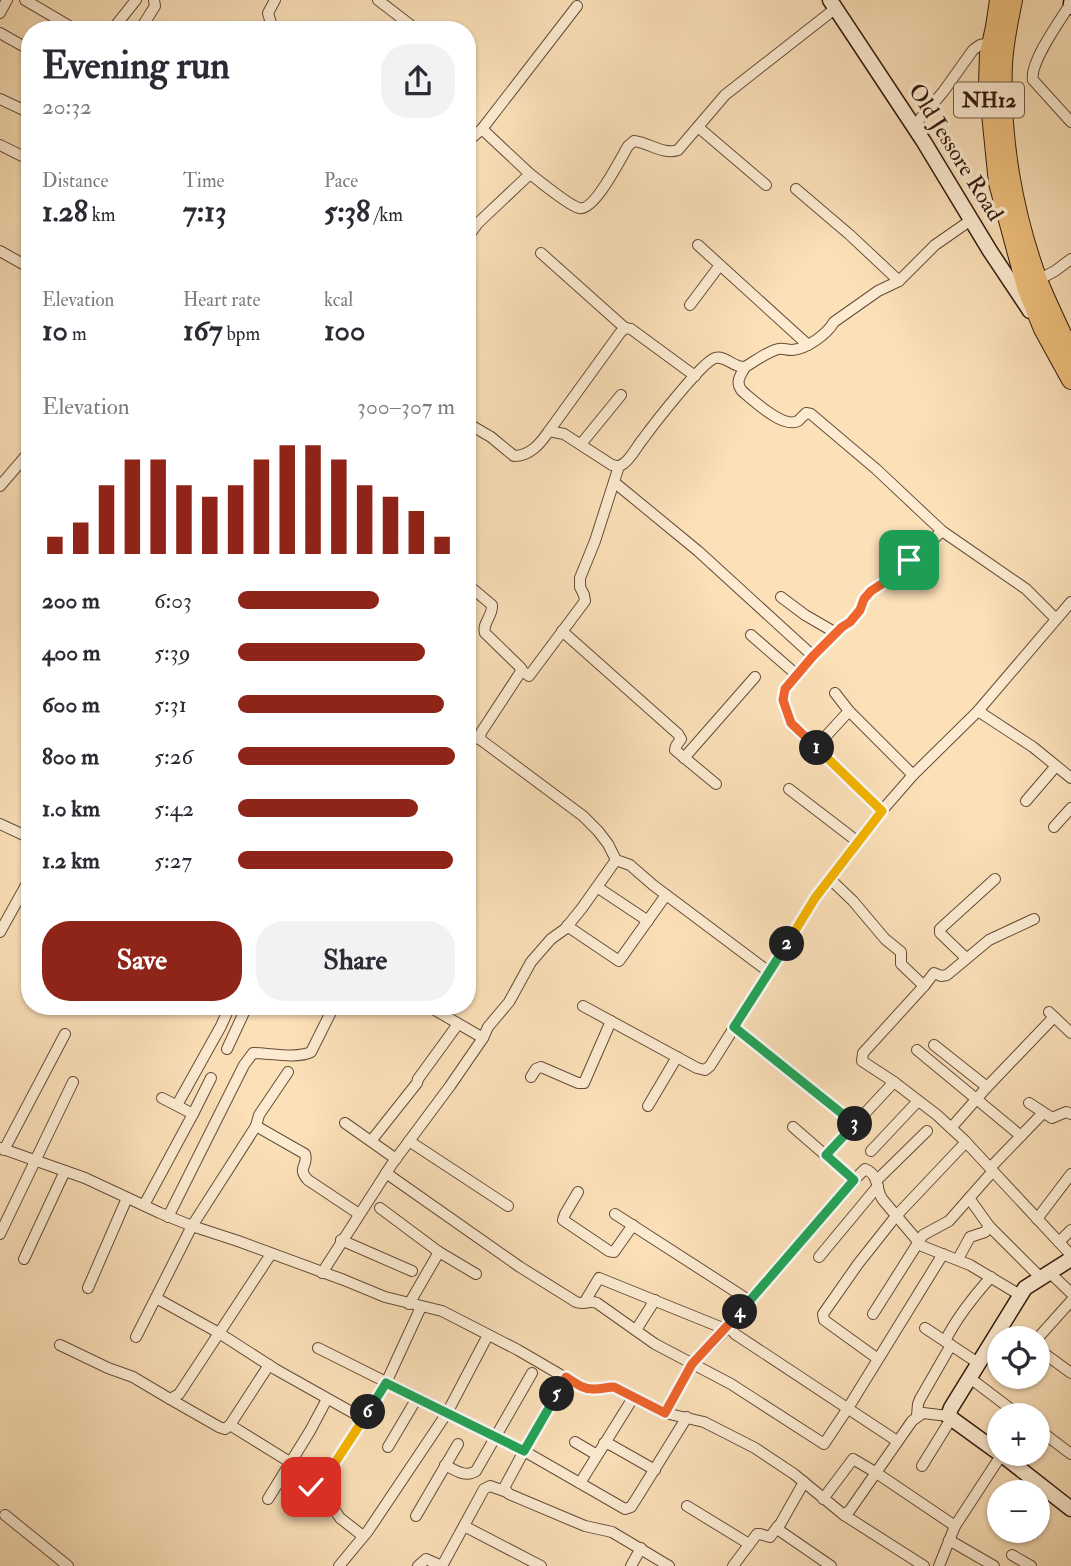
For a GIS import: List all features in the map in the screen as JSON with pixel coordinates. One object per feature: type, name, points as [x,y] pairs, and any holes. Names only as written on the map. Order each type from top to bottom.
[{"type":"highway","name":"NH12","points":[[999,0],[989,54],[990,109],[998,183],[1008,198]]},
{"type":"highway","name":"NH12","points":[[1013,0],[1003,61],[1008,198],[1027,286],[1043,329],[1071,380]]},
{"type":"highway","name":"NH12","points":[[1027,286],[1071,353]]},
{"type":"street","points":[[0,13],[7,0]]},
{"type":"street","points":[[25,0],[61,21]]},
{"type":"street","points":[[119,21],[136,0]]},
{"type":"street","points":[[146,21],[155,6],[154,0]]},
{"type":"street","points":[[378,0],[405,21]]},
{"type":"street","points":[[270,21],[268,13],[271,2]]},
{"type":"street","points":[[482,129],[530,174],[580,209],[586,208],[598,197],[628,146],[634,141],[668,153],[678,150],[725,95],[833,4]]},
{"type":"street","name":"Old Jessore Road","points":[[833,4],[914,126],[971,220],[1027,286]]},
{"type":"street","points":[[1071,4],[1048,40],[1031,76],[1071,122]]},
{"type":"street","points":[[476,134],[577,5]]},
{"type":"street","points":[[0,33],[21,45]]},
{"type":"street","points":[[914,126],[973,50],[992,42]]},
{"type":"street","points":[[0,99],[21,109]]},
{"type":"street","points":[[698,127],[766,185]]},
{"type":"street","points":[[0,145],[21,156]]},
{"type":"street","points":[[476,226],[530,174]]},
{"type":"street","points":[[796,189],[899,281]]},
{"type":"street","points":[[971,220],[935,245],[899,281],[878,290],[808,345],[791,350],[780,348],[766,353],[745,367],[738,386],[784,421],[798,421],[806,413],[811,414],[876,469],[942,531],[1026,589],[1056,619]]},
{"type":"street","points":[[698,245],[808,345]]},
{"type":"street","points":[[0,251],[21,263]]},
{"type":"street","points":[[541,253],[625,328],[631,329],[695,376]]},
{"type":"street","points":[[1027,286],[1071,259]]},
{"type":"street","points":[[690,305],[720,265]]},
{"type":"street","points":[[476,428],[514,456],[524,456],[540,443],[625,328]]},
{"type":"street","points":[[549,431],[564,434],[612,465],[619,466],[625,463],[706,364],[717,357],[735,366],[745,367]]},
{"type":"street","points":[[580,444],[621,395]]},
{"type":"street","points":[[0,486],[21,462]]},
{"type":"street","points":[[476,592],[492,605],[484,626],[485,633],[529,676],[584,601],[580,578],[619,466]]},
{"type":"street","points":[[614,482],[698,551],[813,656]]},
{"type":"street","points":[[882,811],[791,723],[783,700],[785,689],[813,656],[850,622],[871,591],[894,576],[942,531]]},
{"type":"street","points":[[780,597],[836,633]]},
{"type":"street","points":[[583,1006],[697,1068],[707,1069],[815,898],[882,811],[913,775],[978,711],[1071,601]]},
{"type":"street","points":[[562,631],[678,734],[681,739],[675,748],[716,784]]},
{"type":"street","points":[[751,635],[797,675]]},
{"type":"street","points":[[481,740],[482,731],[521,670]]},
{"type":"street","points":[[684,758],[755,677]]},
{"type":"street","points":[[835,693],[849,711],[913,775]]},
{"type":"street","points":[[816,747],[849,711]]},
{"type":"street","points":[[978,711],[1033,747],[1071,778]]},
{"type":"street","points":[[476,738],[583,816],[608,844],[616,860],[630,865],[769,972]]},
{"type":"street","points":[[1026,801],[1056,766]]},
{"type":"street","points":[[789,789],[858,842]]},
{"type":"street","points":[[1054,827],[1071,808]]},
{"type":"street","points":[[0,824],[21,834]]},
{"type":"street","points":[[322,1273],[386,1173],[450,1086],[488,1027],[515,993],[531,962],[551,939],[567,926],[616,860]]},
{"type":"street","points":[[830,879],[885,939],[901,952],[901,964],[924,986]]},
{"type":"street","points":[[966,958],[940,933],[941,925],[995,879]]},
{"type":"street","points":[[597,887],[648,921]]},
{"type":"street","points":[[0,932],[21,894]]},
{"type":"street","points":[[567,926],[620,961],[666,895]]},
{"type":"street","points":[[922,1466],[950,1418],[951,1408],[1020,1295],[1025,1288],[1071,1257],[966,1142],[894,1082],[862,1061],[863,1053],[934,973],[947,975],[989,940],[1034,919]]},
{"type":"street","points":[[951,1128],[1052,1014],[1069,1028]]},
{"type":"street","points":[[177,1105],[226,1015]]},
{"type":"street","points":[[227,1049],[243,1015]]},
{"type":"street","points":[[169,1217],[244,1065],[253,1053],[305,1055],[311,1052],[330,1015]]},
{"type":"street","points":[[443,1015],[483,1038]]},
{"type":"street","points":[[531,1077],[536,1069],[541,1067],[584,1083],[611,1021]]},
{"type":"street","points":[[371,1141],[417,1083],[458,1024]]},
{"type":"street","points":[[734,1027],[855,1124]]},
{"type":"street","points":[[65,1034],[2,1149],[85,1178],[192,1226],[385,1297],[442,1311],[583,1388],[614,1387],[665,1413],[704,1422],[755,1448],[804,1482],[844,1515],[924,1566]]},
{"type":"street","points":[[934,1045],[987,1087]]},
{"type":"street","points":[[917,1050],[1021,1136]]},
{"type":"street","points":[[648,1106],[677,1057]]},
{"type":"street","points":[[136,1337],[192,1226],[288,1072]]},
{"type":"street","points":[[144,1205],[211,1078]]},
{"type":"street","points":[[0,1234],[73,1082]]},
{"type":"street","points":[[826,1155],[894,1082]]},
{"type":"street","points":[[162,1098],[192,1114]]},
{"type":"street","points":[[871,1151],[918,1101]]},
{"type":"street","points":[[1029,1103],[1052,1118],[1066,1112],[1071,1114]]},
{"type":"street","points":[[873,1314],[923,1235],[949,1221],[991,1169],[1043,1113]]},
{"type":"street","points":[[345,1123],[396,1159]]},
{"type":"street","points":[[256,1126],[305,1154],[303,1175],[359,1214]]},
{"type":"street","points":[[793,1127],[854,1180]]},
{"type":"street","points":[[819,1257],[877,1183],[927,1130]]},
{"type":"street","points":[[409,1141],[508,1206]]},
{"type":"street","points":[[878,1359],[824,1320],[823,1314],[895,1216],[966,1142]]},
{"type":"street","points":[[665,1413],[692,1364],[727,1328],[865,1169],[870,1171],[877,1183],[879,1195],[918,1243],[958,1259],[1020,1295]]},
{"type":"street","points":[[24,1259],[65,1171]]},
{"type":"street","points":[[386,1173],[520,1267],[576,1302],[597,1303],[655,1344],[731,1384],[824,1444],[943,1254]]},
{"type":"street","points":[[1037,1219],[1071,1174]]},
{"type":"street","points":[[578,1192],[563,1220],[608,1251],[614,1252],[633,1225]]},
{"type":"street","points":[[88,1288],[127,1198]]},
{"type":"street","points":[[969,1198],[989,1226],[1044,1275],[1071,1293]]},
{"type":"street","points":[[380,1208],[439,1252],[476,1275]]},
{"type":"street","points":[[615,1214],[750,1301]]},
{"type":"street","points":[[958,1259],[971,1237],[985,1231],[989,1226]]},
{"type":"street","points":[[1059,1242],[1071,1230]]},
{"type":"street","points":[[341,1240],[412,1271]]},
{"type":"street","points":[[409,1304],[439,1252]]},
{"type":"street","points":[[170,1399],[177,1397],[271,1254]]},
{"type":"street","points":[[918,1416],[920,1399],[957,1319],[991,1277]]},
{"type":"street","points":[[584,1303],[599,1278],[727,1328],[897,1441]]},
{"type":"street","points":[[156,1298],[364,1419]]},
{"type":"street","points":[[636,1330],[655,1300]]},
{"type":"street","points":[[1049,1326],[1071,1301]]},
{"type":"street","points":[[230,1425],[314,1477],[318,1479],[327,1475],[386,1383],[421,1307]]},
{"type":"street","points":[[925,1328],[978,1363]]},
{"type":"street","points":[[339,1566],[415,1464],[447,1413],[488,1335]]},
{"type":"street","points":[[60,1345],[132,1377],[225,1429],[269,1365]]},
{"type":"street","points":[[318,1348],[524,1451],[621,1508],[628,1508],[638,1496],[687,1417]]},
{"type":"street","points":[[1050,1358],[1071,1373]]},
{"type":"street","points":[[445,1465],[470,1475],[476,1471],[532,1373]]},
{"type":"street","points":[[508,1492],[505,1486],[566,1377]]},
{"type":"street","points":[[970,1378],[1003,1403]]},
{"type":"street","points":[[388,1447],[417,1398]]},
{"type":"street","points":[[580,1483],[633,1398]]},
{"type":"street","points":[[268,1499],[327,1399]]},
{"type":"street","points":[[844,1515],[918,1416],[929,1413],[950,1418],[987,1444]]},
{"type":"street","points":[[1050,1438],[1071,1454]]},
{"type":"street","points":[[575,1442],[597,1455]]},
{"type":"street","points":[[604,1443],[655,1470]]},
{"type":"street","points":[[416,1516],[458,1444]]},
{"type":"street","points":[[823,1499],[853,1460],[876,1472],[955,1527]]},
{"type":"street","points":[[939,1566],[955,1527],[993,1466]]},
{"type":"street","points":[[1016,1466],[1071,1509]]},
{"type":"street","points":[[314,1477],[311,1487],[314,1493],[363,1536]]},
{"type":"street","points":[[733,1566],[758,1534],[770,1537],[804,1482]]},
{"type":"street","points":[[418,1566],[426,1559],[442,1566],[484,1489],[489,1486],[585,1526],[612,1532],[670,1566]]},
{"type":"street","points":[[687,1506],[749,1545]]},
{"type":"street","points":[[5,1515],[68,1566]]},
{"type":"street","points":[[464,1526],[541,1566]]},
{"type":"street","points":[[778,1526],[780,1531],[825,1564]]},
{"type":"street","points":[[949,1541],[994,1566]]},
{"type":"street","points":[[631,1566],[641,1548]]},
{"type":"street","points":[[1012,1555],[1031,1566]]},
{"type":"route","points":[[311,1487],[314,1477],[318,1479],[327,1475],[386,1383],[524,1451],[566,1377],[583,1388],[614,1387],[665,1413],[692,1364],[854,1180],[826,1155],[855,1124],[734,1027],[815,898],[882,811],[794,727],[783,700],[785,689],[813,656],[850,622],[871,591],[879,584],[887,582],[909,560]]}]
